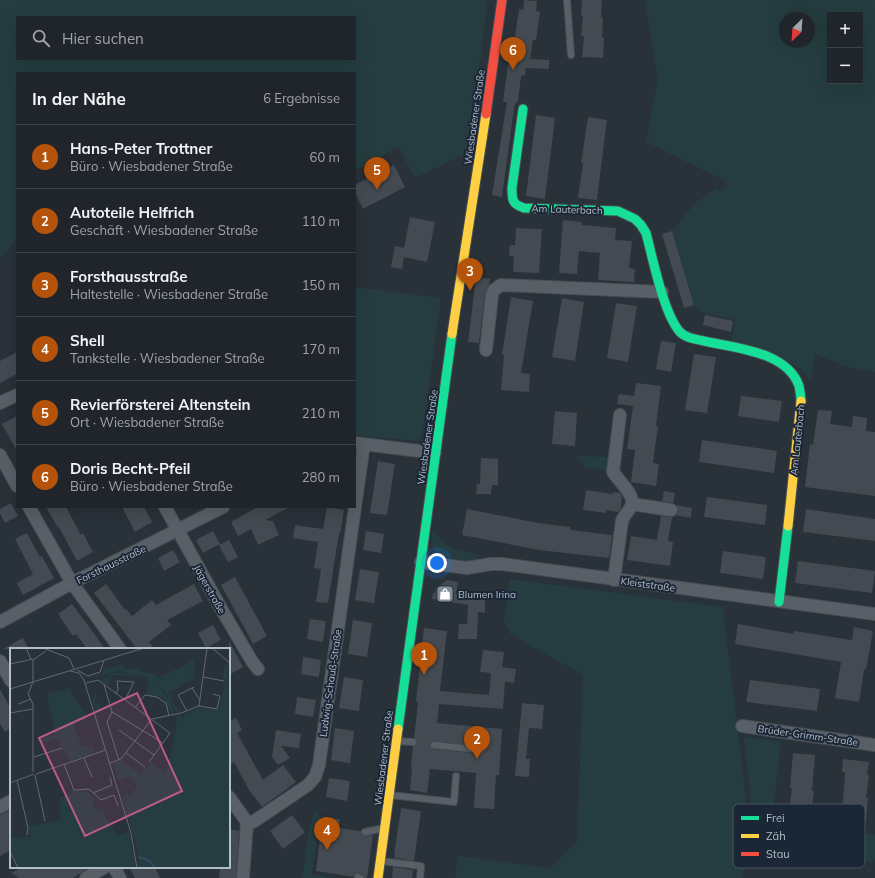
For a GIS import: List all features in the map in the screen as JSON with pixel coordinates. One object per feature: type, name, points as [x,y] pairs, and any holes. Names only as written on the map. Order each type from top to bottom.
[{"type":"main road","name":"Wiesbadener Straße","points":[[378,878],[386,828],[396,741],[435,453],[502,0]]},
{"type":"main road","name":"Am Lauterbach","points":[[523,109],[512,188],[513,202],[516,205],[524,208],[618,211],[632,216],[643,226],[662,292],[672,320],[680,332],[689,338],[749,350],[768,356],[778,361],[794,376],[800,389],[802,404],[779,602]]},
{"type":"street","points":[[486,350],[492,295],[494,290],[501,285],[662,292]]},
{"type":"street","points":[[0,403],[16,395]]},
{"type":"street","points":[[614,580],[622,521],[632,504],[630,495],[613,472],[620,415]]},
{"type":"street","points":[[359,444],[435,453]]},
{"type":"street","name":"Ludwig-Schauß-Straße","points":[[356,491],[359,444]]},
{"type":"street","points":[[0,455],[16,484]]},
{"type":"street","points":[[632,504],[671,510]]},
{"type":"street","points":[[30,508],[72,583],[119,648]]},
{"type":"street","name":"Jägerstraße","points":[[166,508],[234,631],[253,663],[258,668]]},
{"type":"street","name":"Forsthausstraße","points":[[0,622],[72,583],[221,508]]},
{"type":"street","name":"Ludwig-Schauß-Straße","points":[[248,822],[253,822],[308,785],[315,777],[319,765],[355,508]]},
{"type":"street","name":"Kleiststraße","points":[[420,562],[467,568],[491,564],[502,564],[875,614]]},
{"type":"street","points":[[0,661],[10,679]]},
{"type":"street","name":"Brüder-Grimm-Straße","points":[[742,726],[875,745]]},
{"type":"street","points":[[230,799],[248,822],[242,878]]},
{"type":"street","points":[[0,807],[10,802]]},
{"type":"street","points":[[86,878],[103,868]]},
{"type":"street","points":[[115,868],[120,878]]},
{"type":"lane","points":[[567,0],[571,55]]},
{"type":"lane","points":[[396,741],[413,742]]},
{"type":"lane","points":[[434,745],[482,750]]},
{"type":"lane","points":[[390,795],[454,802],[456,776]]},
{"type":"lane","points":[[365,832],[386,828]]},
{"type":"lane","points":[[381,861],[421,866],[420,878]]},
{"type":"green space","points":[[0,0],[488,0],[468,153],[415,178],[398,147],[356,170],[356,72],[16,72],[16,240],[0,259]]},
{"type":"green space","points":[[645,0],[875,0],[875,372],[848,367],[815,354],[811,382],[796,365],[776,354],[731,342],[735,320],[701,312],[694,305],[672,231],[695,203],[717,188],[720,191],[727,186],[725,181],[646,142],[658,77]]},
{"type":"green space","points":[[356,287],[441,298],[422,437],[420,440],[415,441],[356,435]]},
{"type":"green space","points":[[578,456],[610,457],[609,470],[586,468]]},
{"type":"green space","points":[[433,529],[438,537],[448,546],[460,551],[482,555],[474,560],[467,561],[436,552],[431,545]]},
{"type":"green space","points":[[510,579],[723,607],[747,804],[733,804],[733,868],[744,868],[742,878],[455,878],[458,856],[551,868],[577,841],[583,675],[510,634],[504,621]]},
{"type":"green space","points":[[744,737],[781,742],[774,804],[751,804]]},
{"type":"green space","points":[[316,810],[320,817],[312,874],[334,878],[302,878],[310,824]]},
{"type":"green space","points":[[865,833],[875,835],[875,860],[873,863],[865,861]]},
{"type":"building","points":[[524,0],[537,1],[536,11],[540,12],[536,40],[533,40],[530,59],[549,60],[549,69],[526,68],[525,75],[521,76],[518,101],[514,108],[502,197],[492,195],[507,102],[503,102],[512,37],[515,37],[519,9],[523,10]]},
{"type":"building","points":[[582,0],[602,0],[602,38],[604,38],[603,58],[582,57],[584,36],[581,36],[583,16],[581,16]]},
{"type":"building","points":[[536,115],[555,118],[545,199],[526,196]]},
{"type":"building","points":[[588,117],[607,120],[597,200],[578,198],[583,163],[581,163]]},
{"type":"building","points":[[394,165],[405,187],[363,209],[356,195],[356,184]]},
{"type":"building","points":[[410,217],[435,222],[427,262],[404,257],[402,269],[391,267],[395,246],[404,248]]},
{"type":"building","points":[[563,220],[581,222],[581,225],[616,228],[615,240],[632,241],[629,268],[635,269],[634,282],[598,280],[600,253],[579,251],[577,274],[559,273]]},
{"type":"building","points":[[516,228],[542,229],[539,273],[513,272],[514,256],[509,256],[510,245],[515,245]]},
{"type":"building","points":[[672,231],[694,305],[684,308],[662,234]]},
{"type":"building","points":[[476,277],[490,279],[485,294],[479,343],[468,342]]},
{"type":"building","points":[[511,297],[533,301],[521,373],[530,374],[529,392],[501,390],[504,355],[502,355]]},
{"type":"building","points":[[562,298],[584,302],[575,361],[552,357]]},
{"type":"building","points":[[616,303],[637,306],[628,362],[607,358]]},
{"type":"building","points":[[705,315],[733,321],[731,332],[703,325]]},
{"type":"building","points":[[661,341],[676,343],[671,372],[656,369]]},
{"type":"building","points":[[16,353],[16,375],[0,383],[0,361]]},
{"type":"building","points":[[694,354],[716,357],[707,413],[685,410]]},
{"type":"building","points":[[636,383],[661,386],[653,463],[659,464],[656,486],[631,482],[635,450],[627,449],[633,406],[617,404],[619,394],[634,396]]},
{"type":"building","points":[[741,396],[782,401],[779,422],[738,416]]},
{"type":"building","points":[[818,410],[832,411],[830,424],[852,427],[853,416],[867,418],[866,431],[875,432],[875,496],[805,487],[810,444],[813,445]]},
{"type":"building","points":[[555,411],[577,413],[575,446],[552,444]]},
{"type":"building","points":[[16,417],[16,449],[2,424]]},
{"type":"building","points":[[702,440],[777,451],[774,473],[699,462]]},
{"type":"building","points":[[481,458],[498,459],[498,485],[492,485],[491,494],[476,494],[477,484],[480,484]]},
{"type":"building","points":[[378,461],[395,464],[387,515],[370,513]]},
{"type":"building","points":[[586,490],[613,494],[613,492],[620,493],[622,497],[621,508],[618,512],[606,510],[606,513],[583,510]]},
{"type":"building","points":[[664,491],[675,493],[673,503],[662,501]]},
{"type":"building","points":[[707,497],[767,505],[765,525],[704,517]]},
{"type":"building","points":[[11,503],[18,516],[5,523],[0,513],[0,509]]},
{"type":"building","points":[[676,505],[692,508],[691,518],[676,515],[678,511]]},
{"type":"building","points":[[47,508],[67,508],[81,535],[83,533],[93,552],[77,561],[59,527],[58,528]]},
{"type":"building","points":[[123,508],[145,508],[152,522],[135,532]]},
{"type":"building","points":[[256,508],[288,508],[265,520],[273,521],[279,535],[258,545],[251,529],[238,536],[231,522]]},
{"type":"building","points":[[327,508],[344,510],[328,603],[316,602],[321,569],[314,568],[318,542],[293,538],[295,525],[323,529]]},
{"type":"building","points":[[467,509],[538,523],[570,527],[570,530],[612,535],[609,558],[539,550],[462,535]]},
{"type":"building","points":[[806,509],[875,519],[875,541],[803,532]]},
{"type":"building","points":[[661,516],[672,517],[668,541],[673,542],[670,566],[627,560],[631,536],[657,540]]},
{"type":"building","points":[[213,531],[220,544],[203,553],[196,540]]},
{"type":"building","points":[[366,531],[384,534],[381,553],[363,550]]},
{"type":"building","points":[[27,533],[40,557],[42,556],[54,578],[23,595],[17,583],[33,574],[15,539]]},
{"type":"building","points":[[229,540],[238,557],[228,562],[219,545]]},
{"type":"building","points":[[173,550],[180,562],[164,571],[158,558]]},
{"type":"building","points":[[723,551],[766,557],[763,579],[720,573]]},
{"type":"building","points":[[798,561],[875,571],[872,593],[795,583]]},
{"type":"building","points":[[360,569],[379,572],[374,603],[355,600]]},
{"type":"building","points":[[235,577],[267,636],[253,644],[221,585]]},
{"type":"building","points":[[447,580],[458,582],[456,594],[485,595],[485,613],[478,612],[477,639],[458,639],[459,624],[467,624],[468,605],[432,599],[436,588]]},
{"type":"building","points":[[106,584],[125,610],[126,609],[132,616],[152,600],[156,605],[194,584],[203,601],[167,620],[171,625],[149,642],[154,648],[136,648],[94,593]]},
{"type":"building","points":[[72,604],[104,648],[86,648],[76,634],[73,636],[58,614]]},
{"type":"building","points":[[310,619],[326,621],[323,642],[307,639]]},
{"type":"building","points":[[353,620],[372,623],[367,657],[348,654]]},
{"type":"building","points":[[738,624],[793,634],[794,631],[852,640],[854,627],[873,631],[866,669],[864,669],[859,702],[835,698],[841,662],[735,644]]},
{"type":"building","points":[[213,625],[221,640],[206,648],[198,633]]},
{"type":"building","points":[[424,628],[447,631],[440,691],[489,695],[491,673],[480,672],[483,650],[504,652],[502,667],[516,669],[514,683],[505,682],[503,709],[439,704],[437,723],[502,729],[499,775],[496,775],[494,809],[474,808],[476,773],[430,769],[427,793],[410,790],[413,746],[417,743],[417,740],[414,738],[418,702],[416,702]],"holes":[[[432,741],[481,746],[485,748],[483,754],[434,749],[430,746]]]},
{"type":"building","points":[[23,638],[28,648],[10,648],[3,649]]},
{"type":"building","points":[[229,641],[243,667],[230,674],[230,648]]},
{"type":"building","points":[[303,657],[321,660],[319,677],[301,674]]},
{"type":"building","points":[[344,677],[363,680],[359,711],[339,708]]},
{"type":"building","points":[[750,680],[820,689],[817,711],[746,702]]},
{"type":"building","points":[[0,689],[10,707],[10,729],[5,732],[0,724]]},
{"type":"building","points":[[297,697],[316,700],[313,717],[295,714]]},
{"type":"building","points":[[522,703],[544,705],[542,729],[529,728],[526,759],[530,759],[529,777],[515,776]]},
{"type":"building","points":[[236,718],[242,730],[237,733],[263,780],[283,765],[296,782],[262,807],[249,790],[234,762],[230,765],[230,721]]},
{"type":"building","points":[[335,728],[354,731],[350,763],[331,760]]},
{"type":"building","points":[[276,730],[301,734],[299,748],[281,746],[290,758],[278,765],[272,757]]},
{"type":"building","points":[[793,753],[815,755],[812,804],[790,804],[792,788],[790,788]]},
{"type":"building","points":[[843,759],[869,762],[867,775],[869,775],[866,798],[868,798],[866,822],[865,804],[843,804],[845,772],[842,772]]},
{"type":"building","points":[[329,778],[350,781],[347,801],[326,797]]},
{"type":"building","points":[[401,808],[421,811],[414,861],[395,858],[394,855]]},
{"type":"building","points":[[10,810],[10,851],[0,856],[0,815]]},
{"type":"building","points":[[292,815],[305,832],[283,849],[270,831]]},
{"type":"building","points":[[323,817],[340,819],[339,828],[361,831],[361,835],[364,836],[373,835],[367,878],[364,878],[362,874],[358,873],[355,874],[354,877],[316,871]]},
{"type":"building","points":[[230,829],[239,831],[236,878],[219,878],[220,868],[230,868]]},
{"type":"building","points":[[393,867],[413,870],[412,878],[392,878]]},
{"type":"building","points":[[21,868],[88,868],[73,878],[19,878],[11,873]]},
{"type":"building","points":[[130,868],[155,868],[160,878],[135,878]]},
{"type":"traffic: fast","points":[[523,109],[512,188],[515,203],[524,208],[618,211],[635,219],[646,233],[663,298],[673,322],[679,331],[690,338],[744,349],[772,358],[793,374],[799,386],[801,401]]},
{"type":"traffic: fast","points":[[398,729],[452,334]]},
{"type":"traffic: fast","points":[[779,602],[788,526]]},
{"type":"traffic: slow","points":[[452,334],[486,114]]},
{"type":"traffic: slow","points":[[788,526],[801,401]]},
{"type":"traffic: slow","points":[[378,878],[398,729]]},
{"type":"traffic: jam","points":[[486,114],[502,0]]},
{"type":"place","name":"Doris Becht-Pfeil","points":[[513,70]]},
{"type":"place","name":"Revierförsterei Altenstein","points":[[377,190]]},
{"type":"place","name":"Forsthausstraße","points":[[470,291]]},
{"type":"place","name":"Blumen Irina","points":[[445,594]]},
{"type":"place","name":"Hans-Peter Trottner","points":[[424,675]]},
{"type":"place","name":"Autoteile Helfrich","points":[[477,759]]},
{"type":"place","name":"Shell","points":[[327,850]]}]
